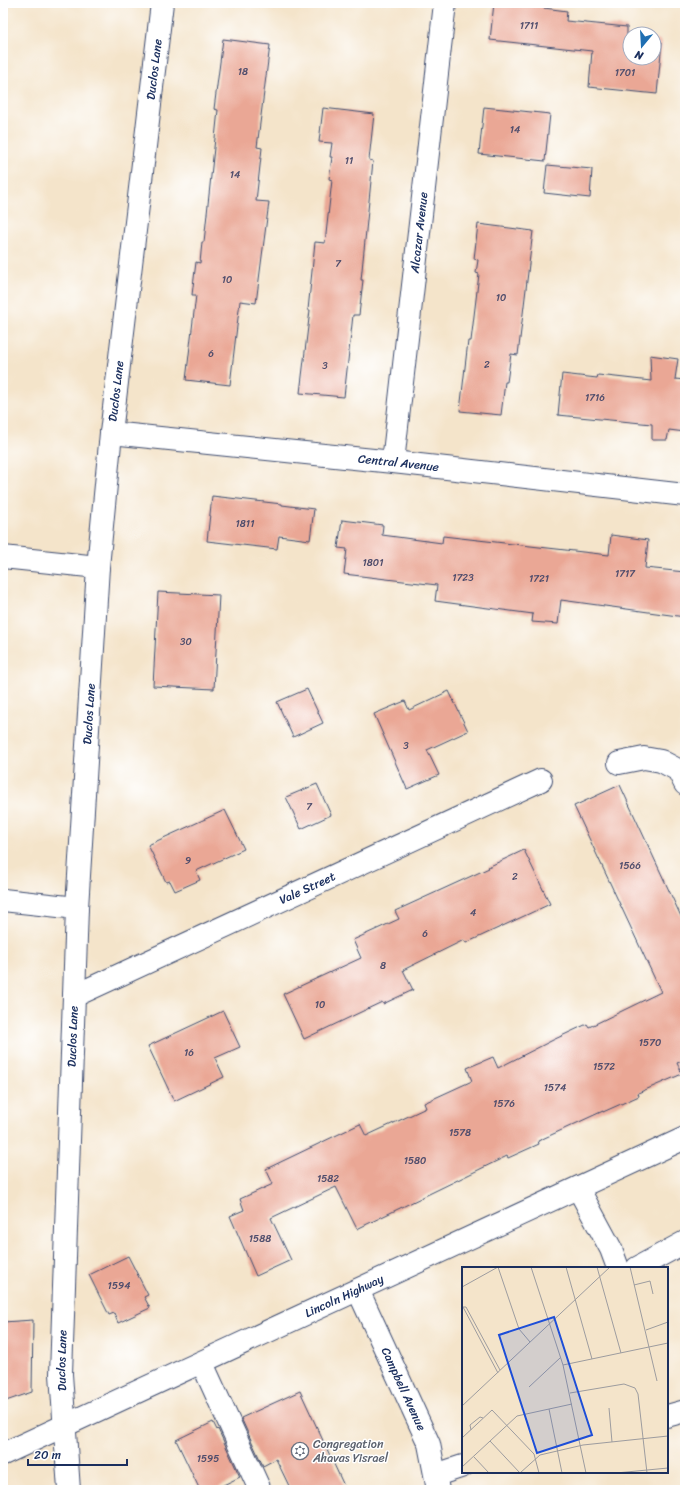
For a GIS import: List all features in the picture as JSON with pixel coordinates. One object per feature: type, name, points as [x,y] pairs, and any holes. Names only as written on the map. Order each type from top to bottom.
[{"type":"street","name":"Duclos Lane","points":[[69,1490],[61,1374],[77,908],[98,567],[111,433],[162,3]]},
{"type":"street","name":"Alcazar Avenue","points":[[393,462],[445,3]]},
{"type":"street","name":"Central Avenue","points":[[111,433],[393,462],[685,495]]},
{"type":"street","points":[[3,557],[98,567]]},
{"type":"street","points":[[619,763],[644,758],[661,761],[678,770],[685,784]]},
{"type":"street","name":"Vale Street","points":[[74,996],[541,780]]},
{"type":"street","points":[[3,900],[77,908]]},
{"type":"street","name":"Lincoln Highway","points":[[3,1454],[685,1138]]},
{"type":"street","points":[[578,1188],[611,1249],[618,1267]]},
{"type":"street","points":[[639,1267],[685,1242]]},
{"type":"street","name":"Campbell Avenue","points":[[358,1290],[429,1444],[437,1483]]},
{"type":"street","points":[[202,1363],[260,1490]]},
{"type":"street","points":[[668,1416],[685,1411]]},
{"type":"street","points":[[437,1483],[462,1467]]},
{"type":"building","points":[[494,3],[527,3],[544,5],[544,8],[567,11],[566,21],[622,27],[622,66],[660,66],[657,94],[589,87],[592,51],[490,40]]},
{"type":"building","points":[[223,39],[270,45],[257,147],[262,148],[256,201],[269,202],[256,303],[240,301],[230,385],[186,380],[196,295],[192,295],[196,262],[200,263],[202,242],[204,242],[218,110],[214,109]]},
{"type":"building","points":[[484,107],[550,114],[545,161],[479,154]]},
{"type":"building","points":[[323,108],[374,114],[369,160],[373,161],[361,280],[363,280],[359,315],[353,315],[344,397],[300,393],[310,310],[308,310],[315,242],[325,243],[332,180],[329,179],[332,143],[319,142]]},
{"type":"building","points":[[547,165],[592,169],[590,198],[544,193]]},
{"type":"building","points":[[478,224],[533,231],[518,355],[511,354],[507,382],[505,382],[501,415],[460,411],[468,341],[471,341],[479,274],[476,273],[478,260],[474,259]]},
{"type":"building","points":[[650,355],[678,359],[675,379],[685,380],[685,432],[669,430],[667,440],[652,440],[652,424],[558,415],[562,374],[597,378],[598,375],[651,381]]},
{"type":"building","points":[[212,496],[314,509],[310,540],[279,536],[277,549],[207,541]]},
{"type":"building","points":[[342,520],[383,525],[382,535],[442,543],[443,536],[609,555],[611,535],[648,540],[645,568],[685,572],[685,617],[561,600],[558,624],[532,622],[533,614],[435,601],[437,585],[344,574],[347,549],[338,548]]},
{"type":"building","points":[[158,592],[219,595],[214,689],[153,686]]},
{"type":"building","points":[[307,689],[323,723],[293,737],[277,702]]},
{"type":"building","points":[[449,691],[468,731],[427,750],[439,775],[407,789],[374,714],[405,701],[409,710]]},
{"type":"building","points":[[317,784],[331,815],[301,829],[286,797]]},
{"type":"building","points":[[620,785],[685,925],[685,1060],[677,1063],[682,1074],[638,1093],[639,1096],[538,1141],[539,1144],[508,1158],[507,1156],[357,1229],[336,1187],[271,1218],[291,1260],[256,1276],[230,1216],[244,1210],[240,1199],[273,1184],[266,1169],[360,1124],[366,1136],[426,1108],[424,1103],[472,1081],[467,1068],[493,1057],[498,1068],[587,1024],[589,1027],[661,992],[574,806]]},
{"type":"building","points":[[225,810],[244,849],[196,871],[200,880],[175,891],[170,881],[166,882],[148,845]]},
{"type":"building","points":[[524,850],[550,904],[466,943],[464,940],[403,970],[413,990],[383,1004],[382,1002],[304,1039],[283,994],[361,958],[353,940],[399,919],[395,911],[489,868],[488,867]]},
{"type":"building","points":[[223,1011],[240,1047],[215,1058],[224,1077],[174,1101],[148,1046]]},
{"type":"building","points":[[128,1256],[148,1295],[144,1297],[150,1308],[118,1323],[114,1313],[109,1315],[89,1275]]},
{"type":"building","points":[[33,1320],[32,1392],[3,1402],[3,1322]]},
{"type":"building","name":"Congregation Ahavas Yisrael","points":[[300,1391],[346,1490],[291,1490],[276,1459],[263,1466],[241,1418]]},
{"type":"building","points":[[213,1422],[217,1430],[218,1429],[240,1477],[213,1490],[200,1490],[176,1440]]},
{"type":"place","name":"Congregation Ahavas Yisrael","points":[[300,1451]]}]
